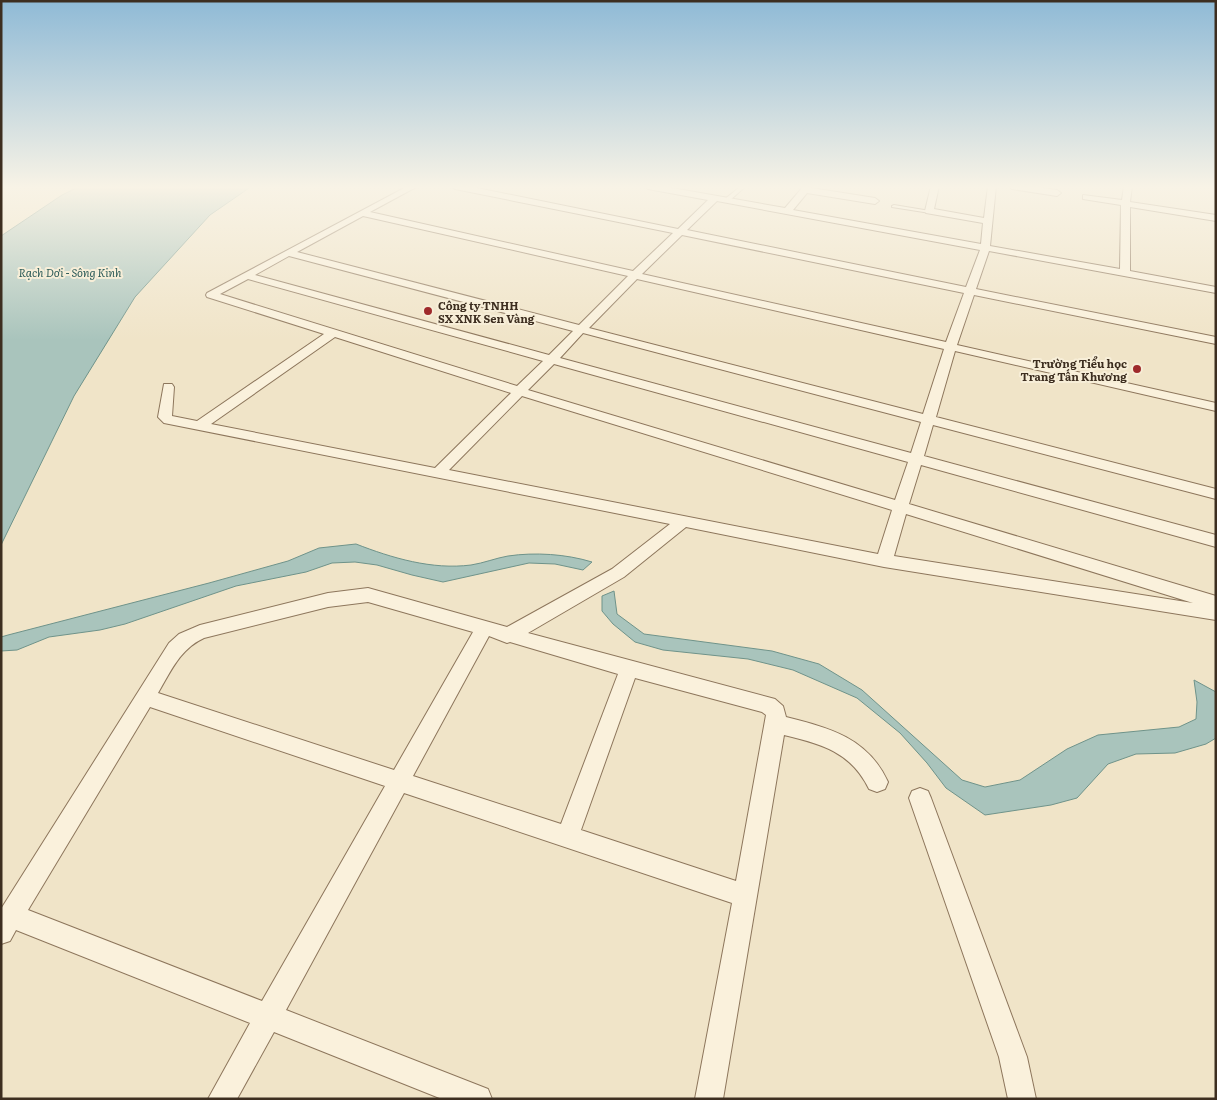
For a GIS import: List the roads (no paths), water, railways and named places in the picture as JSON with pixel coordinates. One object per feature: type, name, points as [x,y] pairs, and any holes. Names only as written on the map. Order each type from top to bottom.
[{"type":"street","points":[[317,237],[211,295],[519,392],[1216,603]]},
{"type":"street","points":[[471,237],[1216,407]]},
{"type":"street","points":[[438,473],[674,237]]},
{"type":"street","points":[[706,237],[1216,341]]},
{"type":"street","points":[[927,237],[1216,290]]},
{"type":"street","points":[[884,561],[951,346],[984,248],[986,237]]},
{"type":"street","points":[[1125,274],[1127,257],[1126,237]]},
{"type":"street","points":[[288,253],[1216,494]]},
{"type":"street","points":[[247,276],[1216,541]]},
{"type":"street","points":[[199,426],[332,333]]},
{"type":"street","points":[[168,387],[165,417],[169,420],[884,561],[1216,613]]},
{"type":"street","points":[[507,636],[618,573],[684,521]]},
{"type":"street","points":[[469,1097],[268,1017],[6,924],[175,648],[185,639],[200,632],[328,600],[368,595],[507,636],[768,705],[776,712],[776,724],[708,1099]]},
{"type":"street","points":[[222,1099],[484,628]]},
{"type":"street","points":[[567,837],[629,669]]},
{"type":"street","points":[[146,697],[745,896]]},
{"type":"street","points":[[776,724],[816,733],[836,741],[857,754],[873,770],[877,782]]},
{"type":"street","points":[[920,798],[1013,1057],[1022,1099]]},
{"type":"water","name":"Rạch Dơi - Sông Kinh","points":[[1,237],[190,237],[135,297],[74,396],[1,545]]},
{"type":"water","points":[[356,544],[412,562],[442,566],[471,565],[508,556],[529,554],[550,554],[592,562],[583,570],[555,564],[529,563],[443,582],[377,565],[355,562],[332,563],[306,572],[236,586],[125,624],[100,630],[49,637],[17,650],[1,651],[1,637],[288,561],[319,548]]},
{"type":"water","points":[[614,591],[617,614],[644,634],[772,651],[819,664],[862,690],[962,780],[985,787],[1020,780],[1067,749],[1098,735],[1179,727],[1196,719],[1197,702],[1194,680],[1216,692],[1216,738],[1206,744],[1175,753],[1136,754],[1108,764],[1077,798],[1051,805],[985,815],[946,788],[900,733],[857,698],[793,670],[748,659],[663,650],[635,642],[613,624],[602,611],[602,596]]},
{"type":"place","name":"Công ty TNHH SX XNK Sen Vàng","points":[[428,311]]},
{"type":"place","name":"Trường Tiểu học Trang Tấn Khương","points":[[1137,369]]}]
